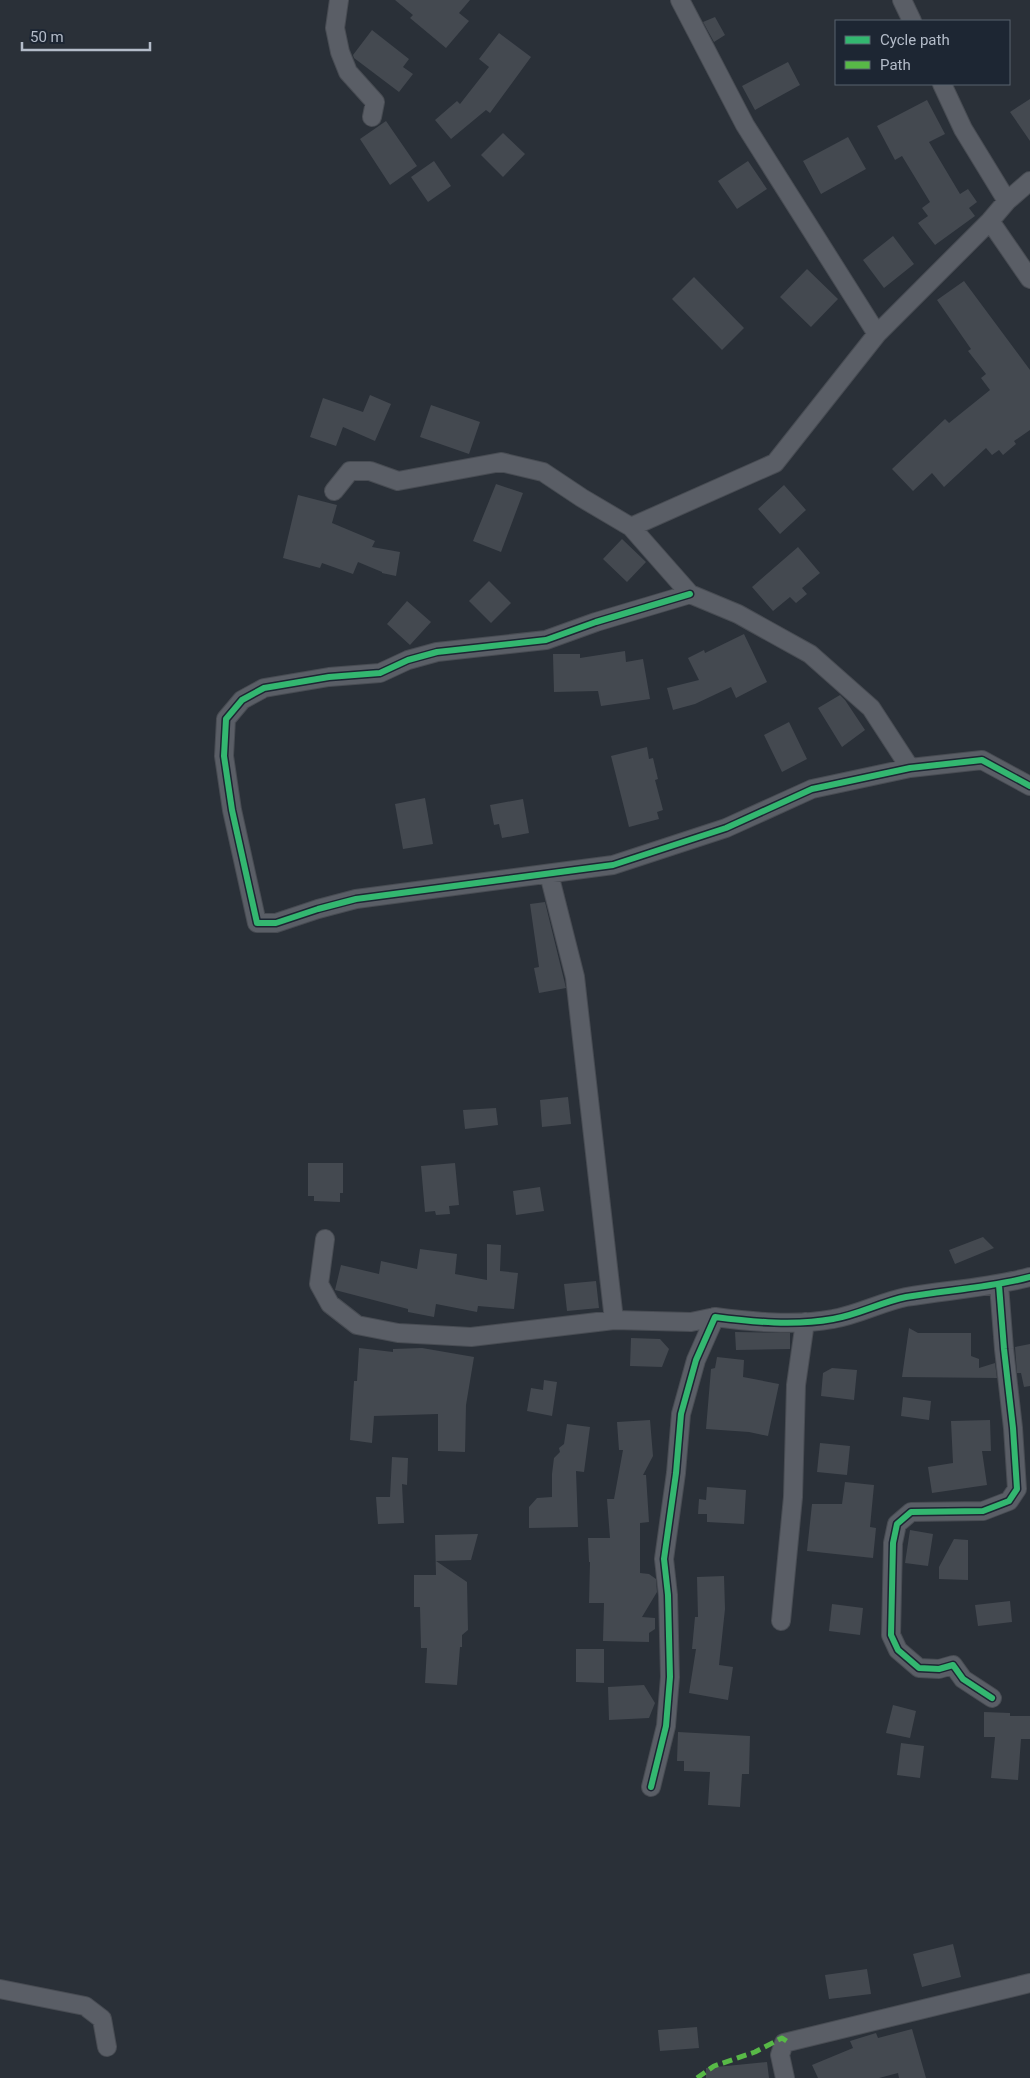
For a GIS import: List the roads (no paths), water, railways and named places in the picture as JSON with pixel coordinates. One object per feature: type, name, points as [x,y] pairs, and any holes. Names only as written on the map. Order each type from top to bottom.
[{"type":"street","points":[[339,0],[335,28],[340,52],[348,72],[375,102],[372,117]]},
{"type":"street","points":[[680,0],[745,126],[877,334]]},
{"type":"street","points":[[902,0],[912,20]]},
{"type":"street","points":[[942,85],[963,129],[1007,201]]},
{"type":"street","points":[[631,526],[775,463],[877,334],[990,221],[1007,201],[1030,181]]},
{"type":"street","points":[[990,221],[1030,279]]},
{"type":"street","points":[[334,491],[350,471],[370,471],[398,481],[501,462],[543,472],[582,498],[631,526],[690,594],[738,614],[810,654],[871,708],[910,768]]},
{"type":"street","points":[[690,594],[656,606],[596,622],[546,640],[437,652],[408,660],[380,673],[329,677],[264,688],[242,700],[226,719],[224,756],[232,810],[258,923],[276,923],[356,899],[613,865],[726,828],[812,789],[910,768],[982,760],[1030,786]]},
{"type":"street","points":[[549,874],[574,977],[614,1320]]},
{"type":"street","points":[[325,1239],[319,1284],[330,1304],[357,1325],[398,1333],[471,1337],[614,1320],[691,1322],[715,1317],[749,1322],[805,1322],[834,1319],[904,1298],[999,1285],[1030,1277]]},
{"type":"street","points":[[992,1698],[962,1679],[953,1665],[939,1669],[919,1668],[898,1650],[890,1635],[893,1543],[897,1524],[911,1512],[983,1512],[1008,1501],[1017,1489],[999,1285]]},
{"type":"street","points":[[651,1787],[666,1726],[670,1677],[668,1595],[664,1559],[675,1481],[681,1414],[696,1360],[715,1317]]},
{"type":"street","points":[[781,1621],[793,1497],[796,1385],[805,1322]]},
{"type":"street","points":[[785,2078],[780,2055],[784,2043],[1030,1983]]},
{"type":"street","points":[[0,1989],[85,2006],[102,2019],[107,2047]]}]
